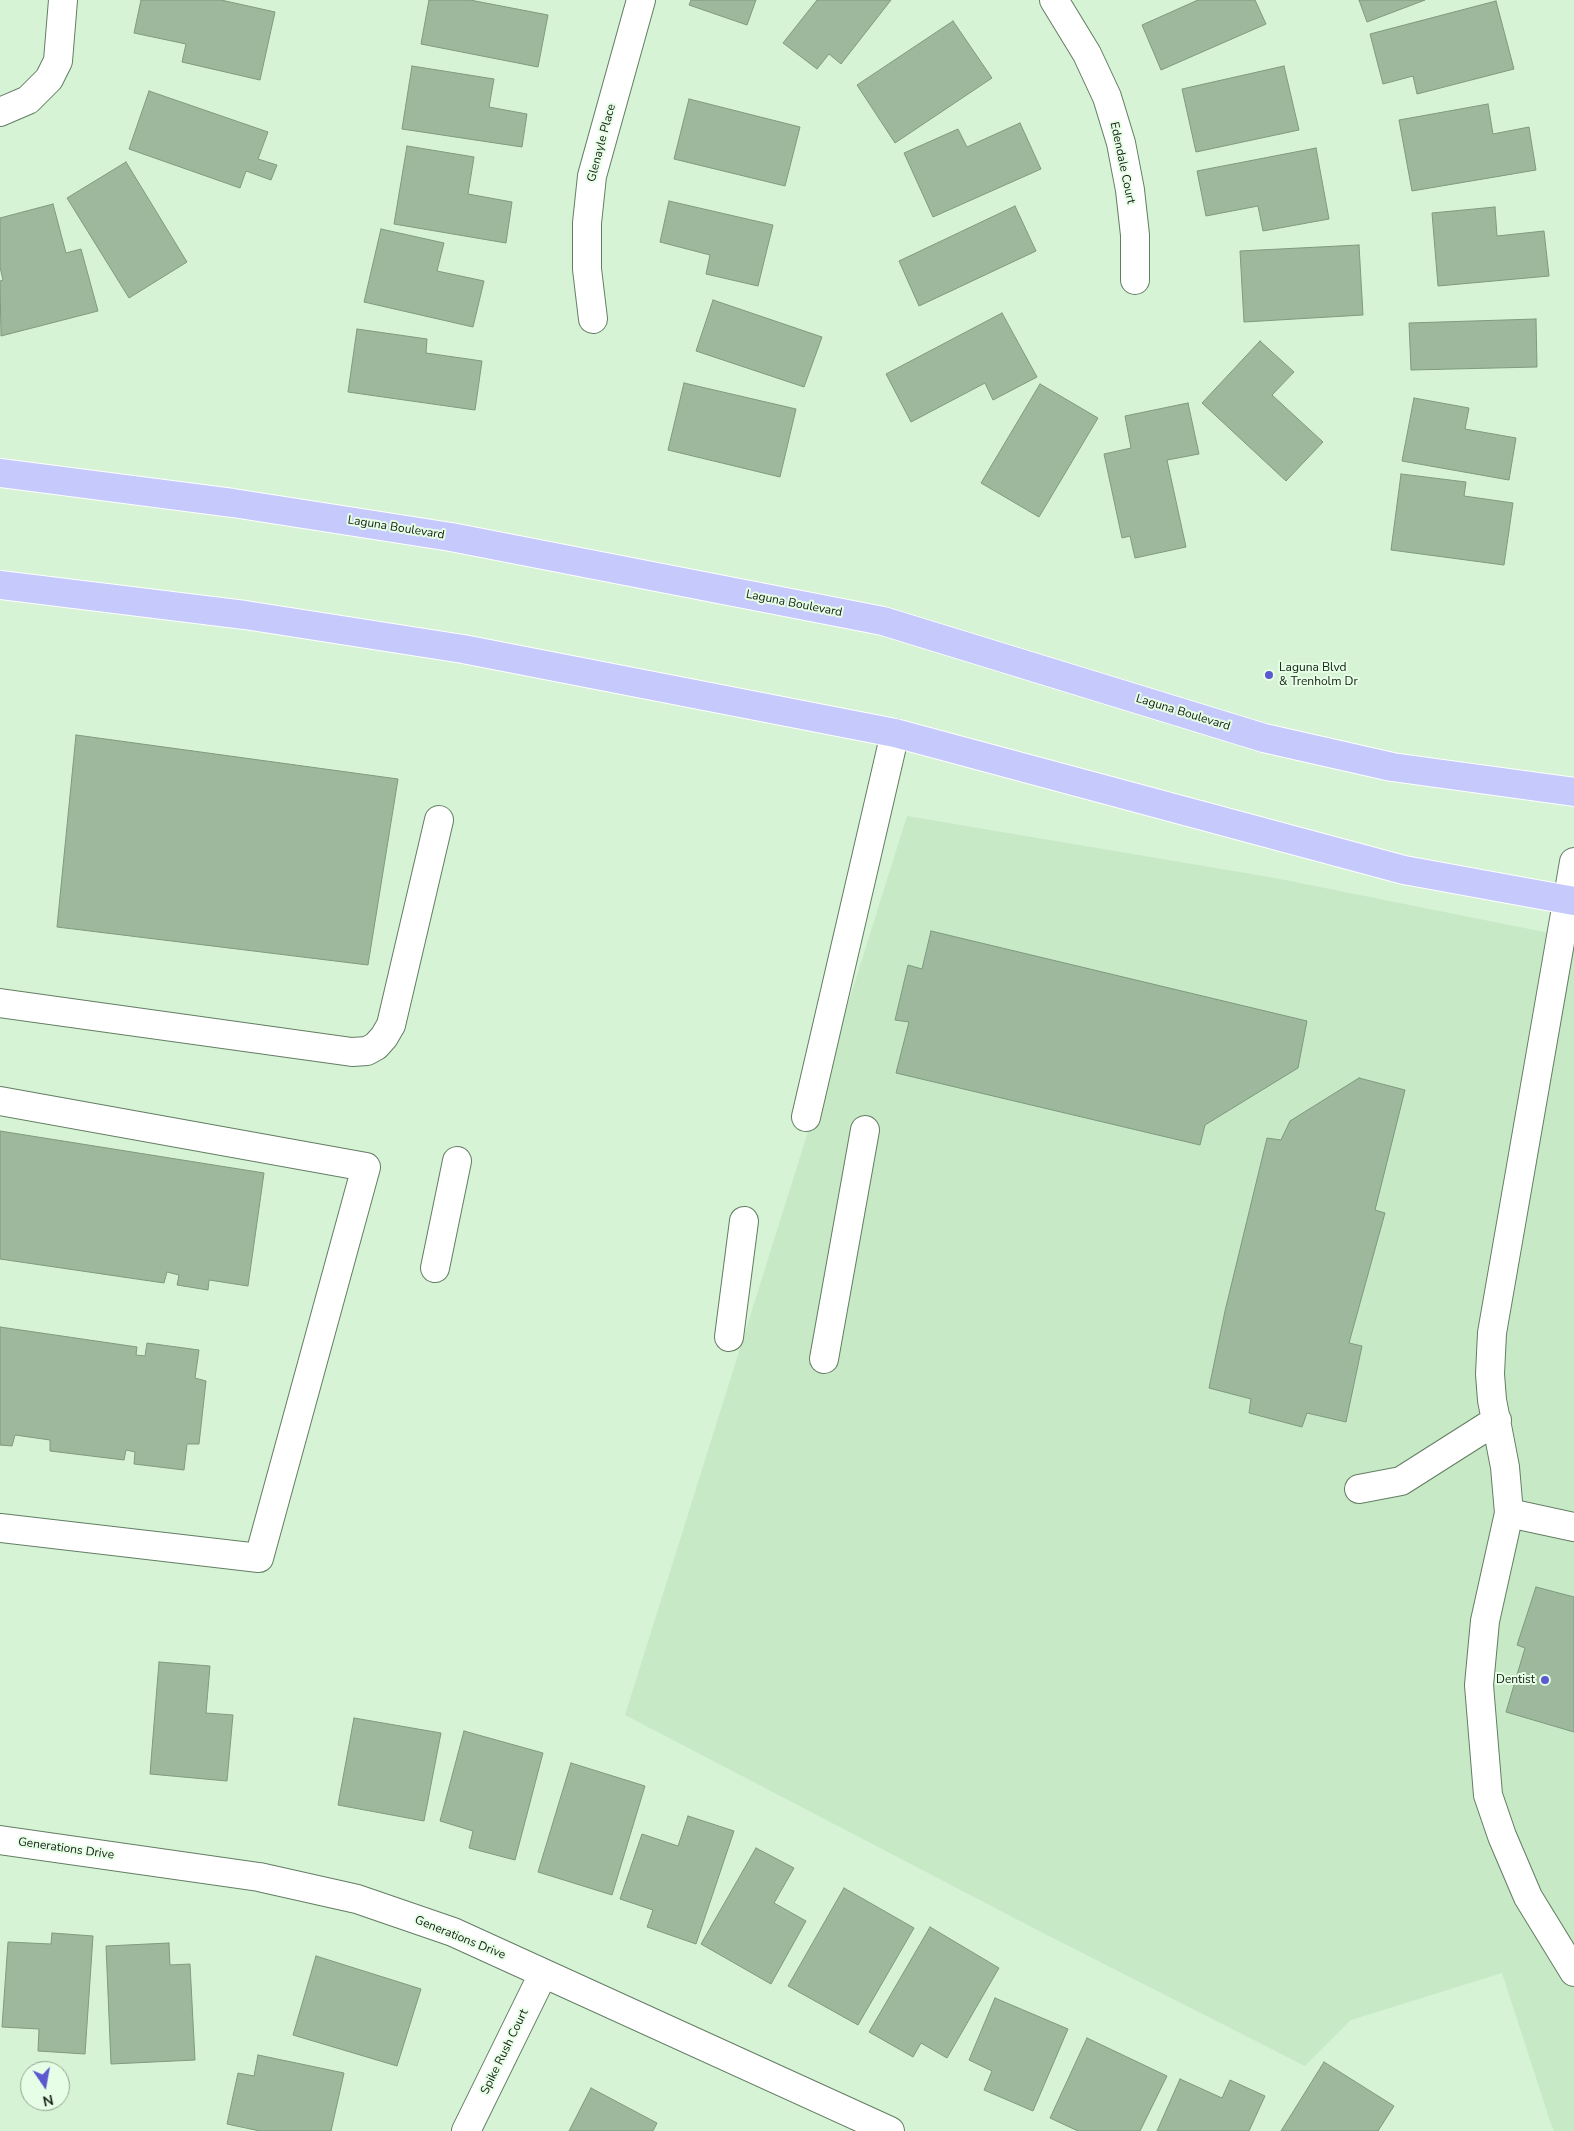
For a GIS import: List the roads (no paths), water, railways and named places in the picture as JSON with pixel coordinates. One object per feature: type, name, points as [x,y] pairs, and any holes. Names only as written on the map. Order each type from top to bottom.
[{"type":"main road","name":"Laguna Boulevard","points":[[0,474],[234,503],[451,537],[873,620],[1264,738],[1392,766],[1574,792]]},
{"type":"main road","points":[[0,585],[245,615],[463,649],[895,733],[1404,870],[1571,900]]},
{"type":"street","points":[[0,112],[28,100],[49,78],[58,61],[64,0]]},
{"type":"street","name":"Glenayle Place","points":[[593,319],[587,269],[587,223],[592,176],[641,0]]},
{"type":"street","name":"Edendale Court","points":[[1054,0],[1087,54],[1106,97],[1121,143],[1130,190],[1135,235],[1135,280]]},
{"type":"street","points":[[806,1117],[895,733]]},
{"type":"street","points":[[0,1003],[352,1052],[367,1051],[376,1046],[391,1025],[438,820]]},
{"type":"street","points":[[1574,862],[1571,900],[1492,1333],[1490,1374],[1492,1400],[1497,1420],[1509,1513],[1486,1622],[1478,1685],[1488,1795],[1502,1836],[1528,1897],[1574,1972]]},
{"type":"street","points":[[0,1101],[366,1167],[259,1558],[0,1528]]},
{"type":"street","points":[[824,1359],[865,1130]]},
{"type":"street","points":[[435,1268],[457,1161]]},
{"type":"street","points":[[729,1337],[744,1221]]},
{"type":"street","points":[[1359,1489],[1401,1481],[1497,1420]]},
{"type":"street","points":[[1509,1513],[1574,1527]]},
{"type":"street","name":"Generations Drive","points":[[0,1840],[259,1877],[357,1899],[453,1932],[890,2131]]},
{"type":"street","name":"Spike Rush Court","points":[[466,2131],[543,1974]]},
{"type":"place","name":"Laguna Blvd & Trenholm Dr","points":[[1269,675]]},
{"type":"place","name":"Dentist","points":[[1545,1680]]}]
